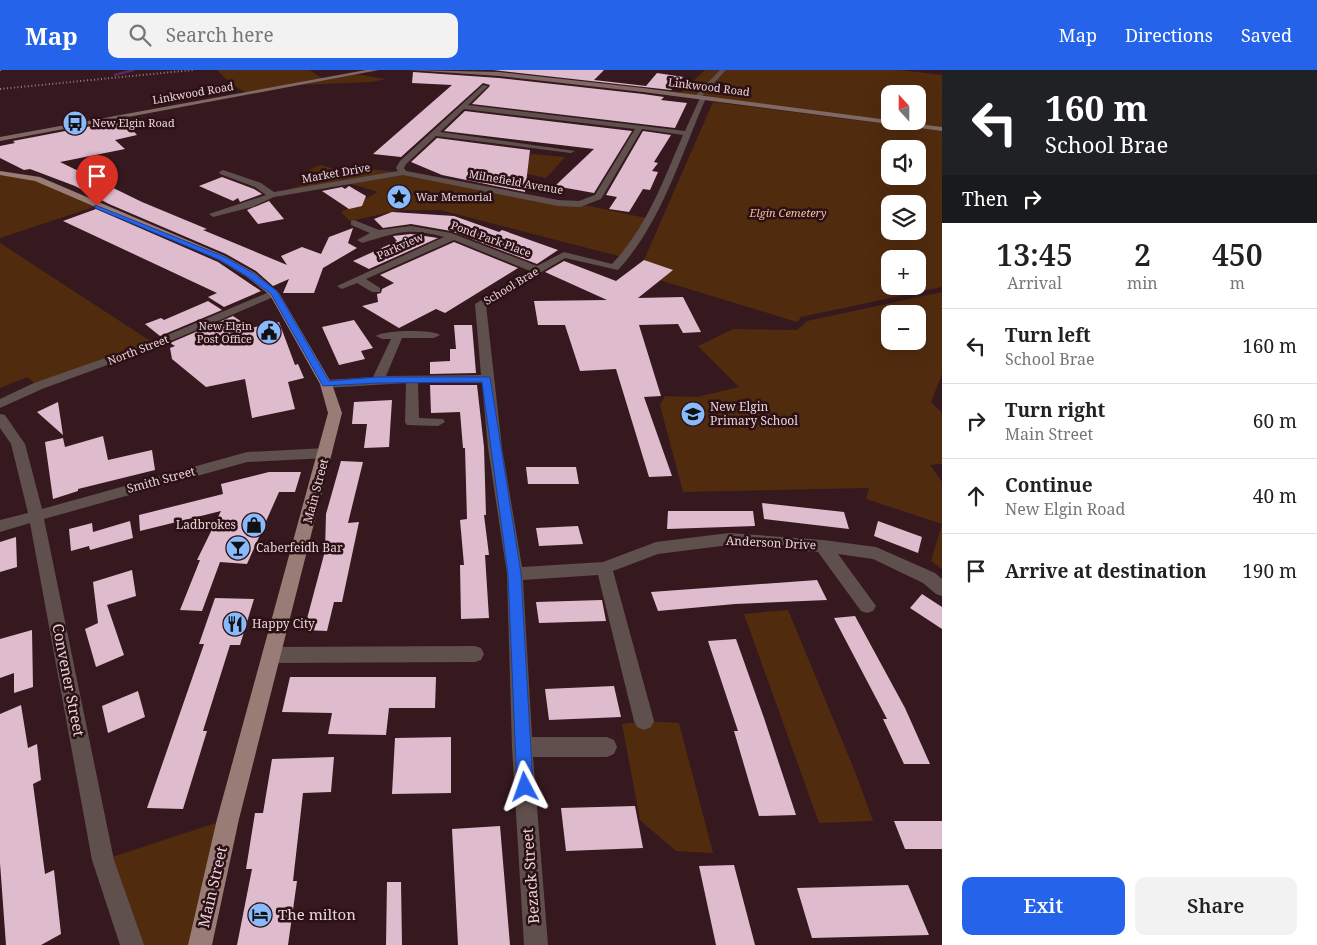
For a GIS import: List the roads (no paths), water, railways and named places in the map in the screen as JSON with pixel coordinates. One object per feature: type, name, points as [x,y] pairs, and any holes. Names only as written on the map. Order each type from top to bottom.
[{"type":"main road","points":[[0,173],[36,179],[222,258],[251,275],[274,293]]},
{"type":"main road","name":"Main Street","points":[[200,945],[228,819],[273,655],[335,413],[326,384],[274,293]]},
{"type":"street","name":"Linkwood Road","points":[[0,140],[375,70]]},
{"type":"street","name":"Linkwood Road","points":[[412,70],[498,74],[700,97],[942,129]]},
{"type":"street","points":[[464,107],[687,133],[700,97],[722,70]]},
{"type":"street","points":[[403,173],[400,168],[403,163],[485,86]]},
{"type":"street","name":"Milnefield Avenue","points":[[403,173],[558,203],[580,204],[598,197],[640,127]]},
{"type":"street","name":"School Brae","points":[[486,379],[480,304],[564,255],[614,268],[626,258],[650,220],[687,133]]},
{"type":"street","points":[[435,134],[571,151]]},
{"type":"street","points":[[223,172],[258,184],[272,195]]},
{"type":"street","name":"Market Drive","points":[[214,214],[249,205],[272,195],[403,173]]},
{"type":"street","points":[[354,223],[377,234]]},
{"type":"street","name":"Pond Park Place","points":[[362,240],[393,230],[417,228],[452,237],[537,270]]},
{"type":"street","name":"Parkview","points":[[342,286],[452,237]]},
{"type":"street","points":[[358,279],[376,290]]},
{"type":"street","name":"North Street","points":[[0,404],[38,386],[155,344],[274,293]]},
{"type":"street","points":[[382,336],[434,335]]},
{"type":"street","points":[[378,380],[398,336]]},
{"type":"street","points":[[326,384],[378,380],[486,379]]},
{"type":"street","name":"Bezack Street","points":[[486,379],[515,574],[522,747],[536,945]]},
{"type":"street","points":[[412,380],[412,422],[438,422]]},
{"type":"street","name":"Convener Street","points":[[0,418],[18,444],[36,515],[102,860],[132,945]]},
{"type":"street","name":"Smith Street","points":[[0,526],[246,457],[326,453]]},
{"type":"street","name":"Anderson Drive","points":[[515,574],[604,568],[656,548],[730,539],[823,546],[876,553],[929,578],[942,589]]},
{"type":"street","name":"Anderson Drive","points":[[823,546],[867,606]]},
{"type":"street","points":[[604,568],[644,721]]},
{"type":"street","points":[[273,655],[475,654]]},
{"type":"street","points":[[522,747],[607,747]]},
{"type":"waterway","points":[[115,75],[133,70]]},
{"type":"railway","points":[[0,89],[193,70]]},
{"type":"place","name":"New Elgin Road","points":[[75,123]]},
{"type":"place","name":"War Memorial","points":[[399,197]]},
{"type":"place","name":"New Elgin Post Office","points":[[269,332]]},
{"type":"place","name":"New Elgin Primary School","points":[[693,414]]},
{"type":"place","name":"Ladbrokes","points":[[254,525]]},
{"type":"place","name":"Caberfeidh Bar","points":[[238,548]]},
{"type":"place","name":"Happy City","points":[[235,624]]},
{"type":"place","name":"The milton","points":[[260,915]]},
{"type":"park label","name":"Elgin Cemetery","points":[[788,213]]}]
